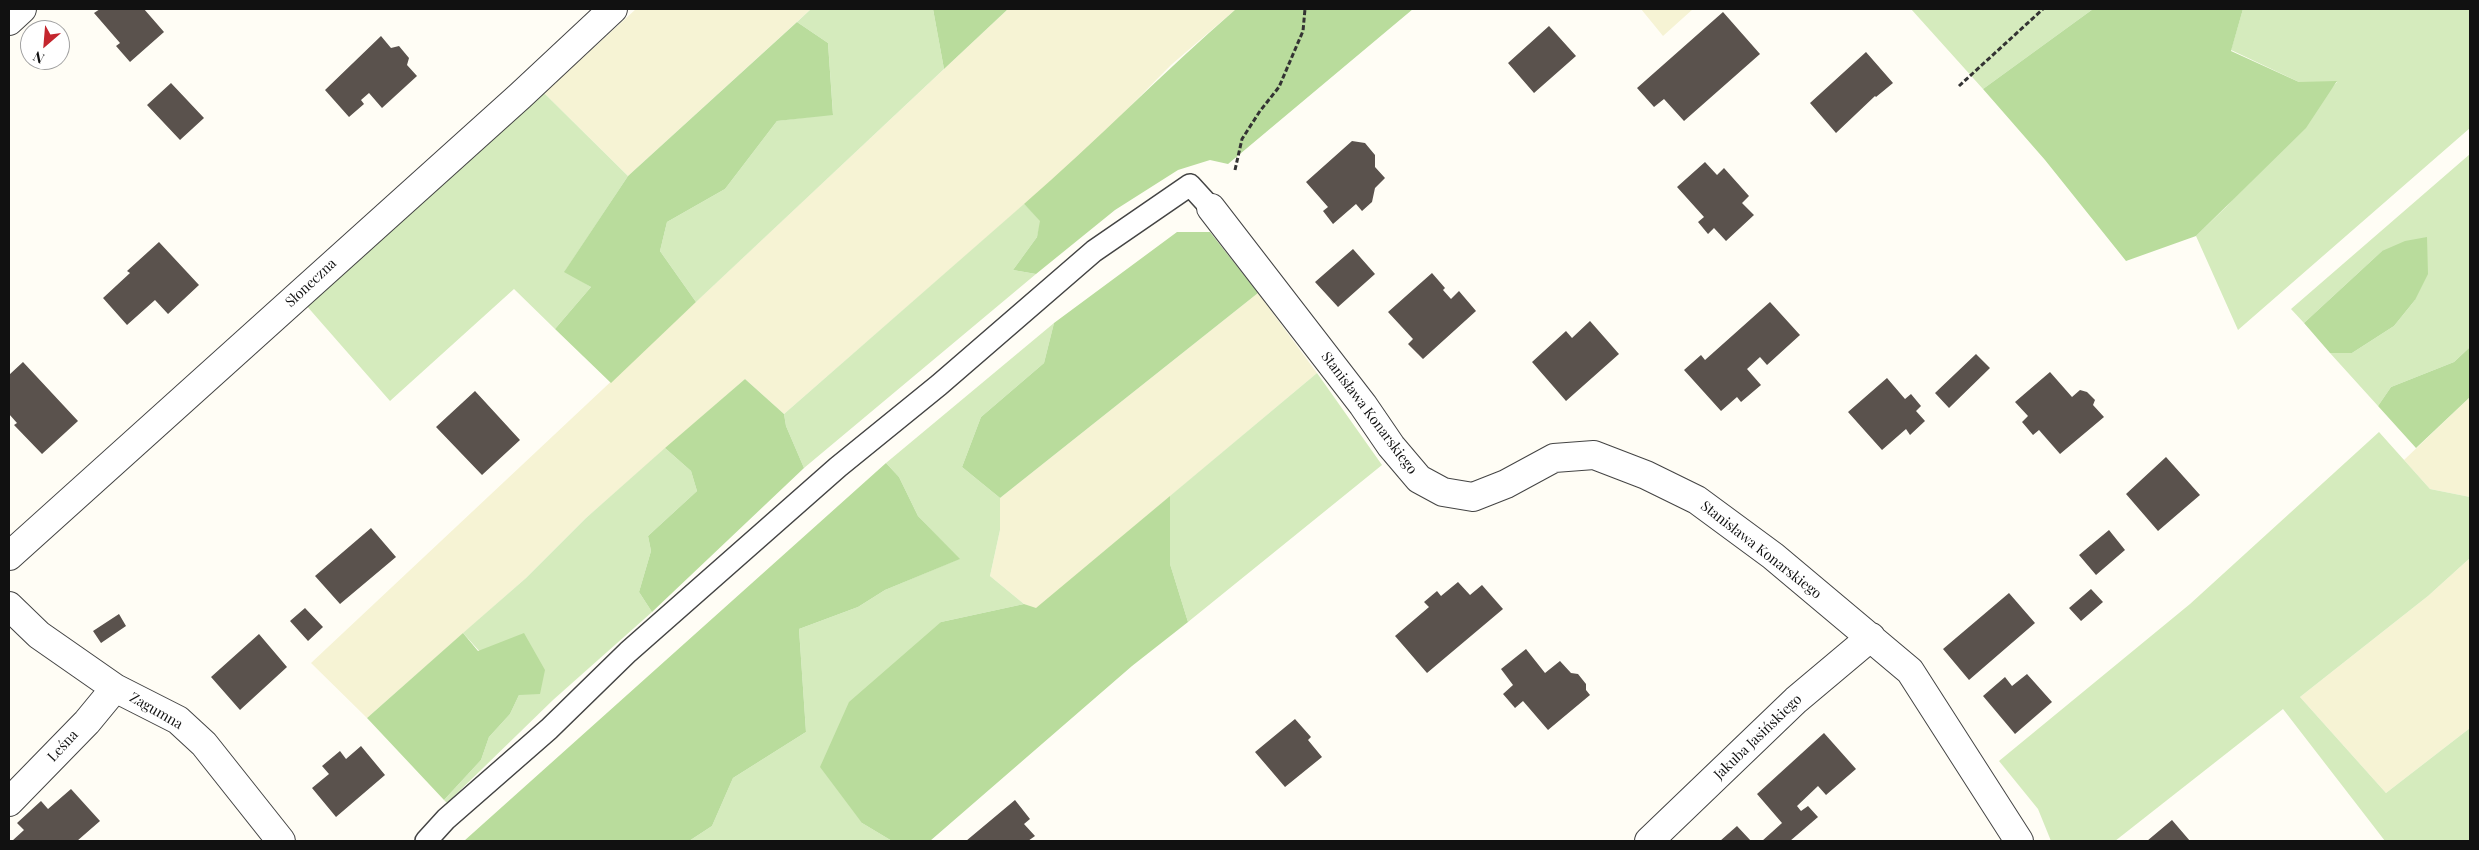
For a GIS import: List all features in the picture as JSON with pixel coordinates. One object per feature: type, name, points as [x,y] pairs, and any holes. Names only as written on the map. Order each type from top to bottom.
[{"type":"street","points":[[9,21],[22,9]]},
{"type":"street","name":"Słoneczna","points":[[9,556],[392,208],[520,96],[613,9]]},
{"type":"street","name":"Stanisława Konarskiego","points":[[1211,208],[1363,405],[1391,446],[1419,479],[1444,492],[1473,497],[1506,484],[1554,458],[1594,455],[1646,475],[1697,500],[1774,556],[1910,671],[2019,841]]},
{"type":"street","name":"Zagumna","points":[[9,606],[39,636],[115,688],[178,720],[230,776],[281,841]]},
{"type":"street","name":"Jakuba Jasińskiego","points":[[1649,841],[1796,700],[1872,637]]},
{"type":"street","name":"Leśna","points":[[9,802],[80,728],[115,688]]},
{"type":"lane","points":[[426,841],[446,819],[549,729],[628,652],[838,467],[939,385],[1094,252],[1190,185],[1211,208]]},
{"type":"path","points":[[1235,170],[1242,139],[1260,111],[1279,87],[1290,63],[1303,31],[1305,9]]},
{"type":"path","points":[[1960,86],[2043,9]]},
{"type":"shaded area","points":[[636,9],[811,9],[628,176],[544,93]]},
{"type":"shaded area","points":[[1008,9],[1236,9],[1171,65],[1089,148],[784,414],[745,379],[586,518],[526,578],[367,718],[311,663]]},
{"type":"shaded area","points":[[1641,9],[1693,9],[1663,36]]},
{"type":"shaded area","points":[[1258,293],[1317,373],[1036,609],[1024,604],[990,576],[1000,530],[1000,498]]},
{"type":"shaded area","points":[[2470,397],[2470,497],[2430,489],[2404,460]]},
{"type":"shaded area","points":[[2470,558],[2470,728],[2386,793],[2300,697],[2428,596]]},
{"type":"green space","points":[[811,9],[933,9],[944,69],[696,302],[660,251],[667,222],[725,189],[777,121],[833,114],[828,43],[797,22]]},
{"type":"green space","points":[[933,9],[1008,9],[944,69]]},
{"type":"green space","points":[[1236,9],[1413,9],[1228,164],[1210,160],[1178,170],[1115,210],[1036,274],[1013,270],[1037,237],[1040,221],[1024,204]]},
{"type":"green space","points":[[1911,9],[2093,9],[1983,89]]},
{"type":"green space","points":[[2093,9],[2243,9],[2231,51],[2299,82],[2337,81],[2306,128],[2196,236],[2126,261],[2045,160],[1983,89]]},
{"type":"green space","points":[[2243,9],[2470,9],[2470,128],[2238,330],[2196,236],[2226,207],[2337,82],[2299,82],[2231,50]]},
{"type":"green space","points":[[797,22],[828,43],[833,115],[777,121],[725,189],[667,222],[660,251],[696,302],[611,383],[555,329],[591,287],[564,272],[628,176]]},
{"type":"green space","points":[[544,93],[628,176],[565,271],[591,287],[555,329],[514,289],[390,401],[305,304]]},
{"type":"green space","points":[[2470,154],[2470,347],[2454,362],[2391,387],[2378,406],[2330,353],[2352,353],[2394,326],[2415,300],[2382,251],[2304,323],[2291,309]]},
{"type":"green space","points":[[1024,204],[1041,221],[1037,237],[1013,270],[1036,274],[804,468],[786,426],[784,414]]},
{"type":"green space","points":[[1177,232],[1210,232],[1258,293],[1000,498],[962,467],[981,417],[1044,363],[1054,323]]},
{"type":"green space","points":[[2427,237],[2428,274],[2415,300],[2394,326],[2352,353],[2330,353],[2304,323],[2382,251],[2405,241]]},
{"type":"green space","points":[[1054,323],[1044,363],[981,417],[962,467],[1000,498],[1000,530],[990,576],[1024,604],[941,622],[862,823],[892,841],[689,841],[712,826],[733,778],[806,732],[799,629],[858,607],[885,590],[959,559],[918,516],[899,477],[886,463]]},
{"type":"green space","points":[[2470,347],[2470,397],[2416,448],[2378,406],[2391,387],[2454,362]]},
{"type":"green space","points":[[1317,373],[1382,465],[1188,622],[1170,564],[1170,496]]},
{"type":"green space","points":[[745,379],[784,414],[786,426],[804,468],[652,612],[639,592],[651,551],[648,536],[697,491],[691,471],[665,448]]},
{"type":"green space","points":[[2379,432],[2430,489],[2470,497],[2470,558],[2428,596],[2300,697],[2386,793],[2470,728],[2470,841],[2385,841],[2283,709],[2115,841],[2051,841],[2038,809],[1999,761],[2190,604]]},
{"type":"green space","points":[[665,448],[691,471],[697,491],[648,536],[651,551],[639,592],[652,612],[553,700],[447,803],[444,800],[481,760],[489,737],[510,714],[519,695],[463,633],[526,578],[586,518]]},
{"type":"green space","points":[[886,463],[899,477],[918,516],[960,559],[885,590],[858,607],[799,629],[806,732],[733,778],[712,826],[689,841],[464,841]]},
{"type":"green space","points":[[1170,496],[1170,564],[1188,622],[1132,666],[930,841],[892,841],[862,823],[820,767],[849,702],[941,622],[1024,604],[1036,608]]},
{"type":"green space","points":[[463,633],[478,651],[524,633],[545,670],[540,694],[519,695],[510,714],[489,737],[481,760],[444,800],[367,718]]},
{"type":"building","points":[[100,9],[144,9],[164,32],[130,62],[116,46],[120,43],[94,13]]},
{"type":"building","points":[[1723,12],[1760,54],[1684,121],[1664,99],[1654,107],[1637,88]]},
{"type":"building","points":[[1549,26],[1576,56],[1534,93],[1508,63]]},
{"type":"building","points":[[381,36],[391,48],[399,46],[409,58],[407,65],[417,76],[382,108],[369,93],[361,100],[364,104],[349,117],[325,90]]},
{"type":"building","points":[[1866,52],[1893,83],[1875,96],[1836,133],[1810,103]]},
{"type":"building","points":[[171,83],[204,118],[180,140],[147,105]]},
{"type":"building","points":[[1352,141],[1365,143],[1375,155],[1375,167],[1385,178],[1375,188],[1372,202],[1362,211],[1356,204],[1333,224],[1323,211],[1328,207],[1306,182]]},
{"type":"building","points":[[1705,162],[1717,175],[1724,168],[1749,196],[1742,203],[1754,215],[1726,241],[1714,228],[1708,234],[1698,222],[1704,217],[1677,187]]},
{"type":"building","points":[[159,242],[199,285],[168,314],[155,300],[127,325],[103,298],[130,273],[127,271]]},
{"type":"building","points":[[1353,249],[1375,274],[1338,307],[1315,282]]},
{"type":"building","points":[[1432,273],[1445,288],[1443,290],[1451,299],[1459,291],[1476,311],[1423,359],[1408,344],[1413,339],[1388,312]]},
{"type":"building","points":[[1770,302],[1800,335],[1767,365],[1760,357],[1747,369],[1761,385],[1741,402],[1737,397],[1721,411],[1684,370],[1701,355],[1705,360]]},
{"type":"building","points":[[1590,321],[1619,354],[1566,401],[1532,362],[1566,331],[1572,338]]},
{"type":"building","points":[[1976,354],[1990,368],[1949,408],[1935,393]]},
{"type":"building","points":[[23,362],[78,421],[42,454],[14,425],[17,423],[9,414],[9,375]]},
{"type":"building","points":[[2050,372],[2072,397],[2080,390],[2087,392],[2095,400],[2093,405],[2104,417],[2060,454],[2039,430],[2033,435],[2022,422],[2028,416],[2015,402]]},
{"type":"building","points":[[1887,378],[1905,399],[1911,394],[1921,406],[1916,411],[1925,421],[1910,435],[1906,429],[1882,450],[1848,412]]},
{"type":"building","points":[[475,391],[520,440],[482,475],[436,427]]},
{"type":"building","points":[[2166,457],[2200,495],[2158,531],[2126,494]]},
{"type":"building","points":[[371,528],[396,557],[340,604],[315,576]]},
{"type":"building","points":[[2109,530],[2125,550],[2096,575],[2079,555]]},
{"type":"building","points":[[1458,582],[1470,595],[1482,585],[1503,609],[1427,673],[1395,636],[1429,607],[1424,602],[1437,591],[1441,596]]},
{"type":"building","points":[[2091,589],[2103,602],[2081,621],[2069,608]]},
{"type":"building","points":[[2009,593],[2035,623],[1969,680],[1943,649]]},
{"type":"building","points":[[305,608],[323,627],[308,641],[290,621]]},
{"type":"building","points":[[119,614],[126,626],[101,643],[93,631]]},
{"type":"building","points":[[259,634],[287,667],[240,710],[211,677]]},
{"type":"building","points":[[1526,649],[1545,673],[1560,661],[1571,673],[1578,674],[1586,684],[1586,690],[1590,695],[1548,730],[1523,701],[1515,708],[1503,694],[1513,685],[1501,669]]},
{"type":"building","points":[[2027,674],[2052,702],[2015,734],[1983,696],[2005,677],[2012,686]]},
{"type":"building","points":[[1295,719],[1311,737],[1308,740],[1322,757],[1285,787],[1255,752]]},
{"type":"building","points":[[1824,733],[1856,769],[1826,795],[1818,786],[1797,806],[1801,811],[1808,806],[1818,817],[1790,841],[1762,841],[1782,823],[1757,794]]},
{"type":"building","points":[[361,746],[385,775],[336,817],[312,788],[329,774],[322,766],[340,751],[346,759]]},
{"type":"building","points":[[71,789],[100,821],[77,841],[12,841],[24,830],[17,823],[41,801],[48,809]]},
{"type":"building","points":[[1015,800],[1030,819],[1024,824],[1035,836],[1028,841],[966,841]]},
{"type":"building","points":[[2172,820],[2190,841],[2147,841]]},
{"type":"building","points":[[1737,826],[1751,841],[1720,841]]}]
